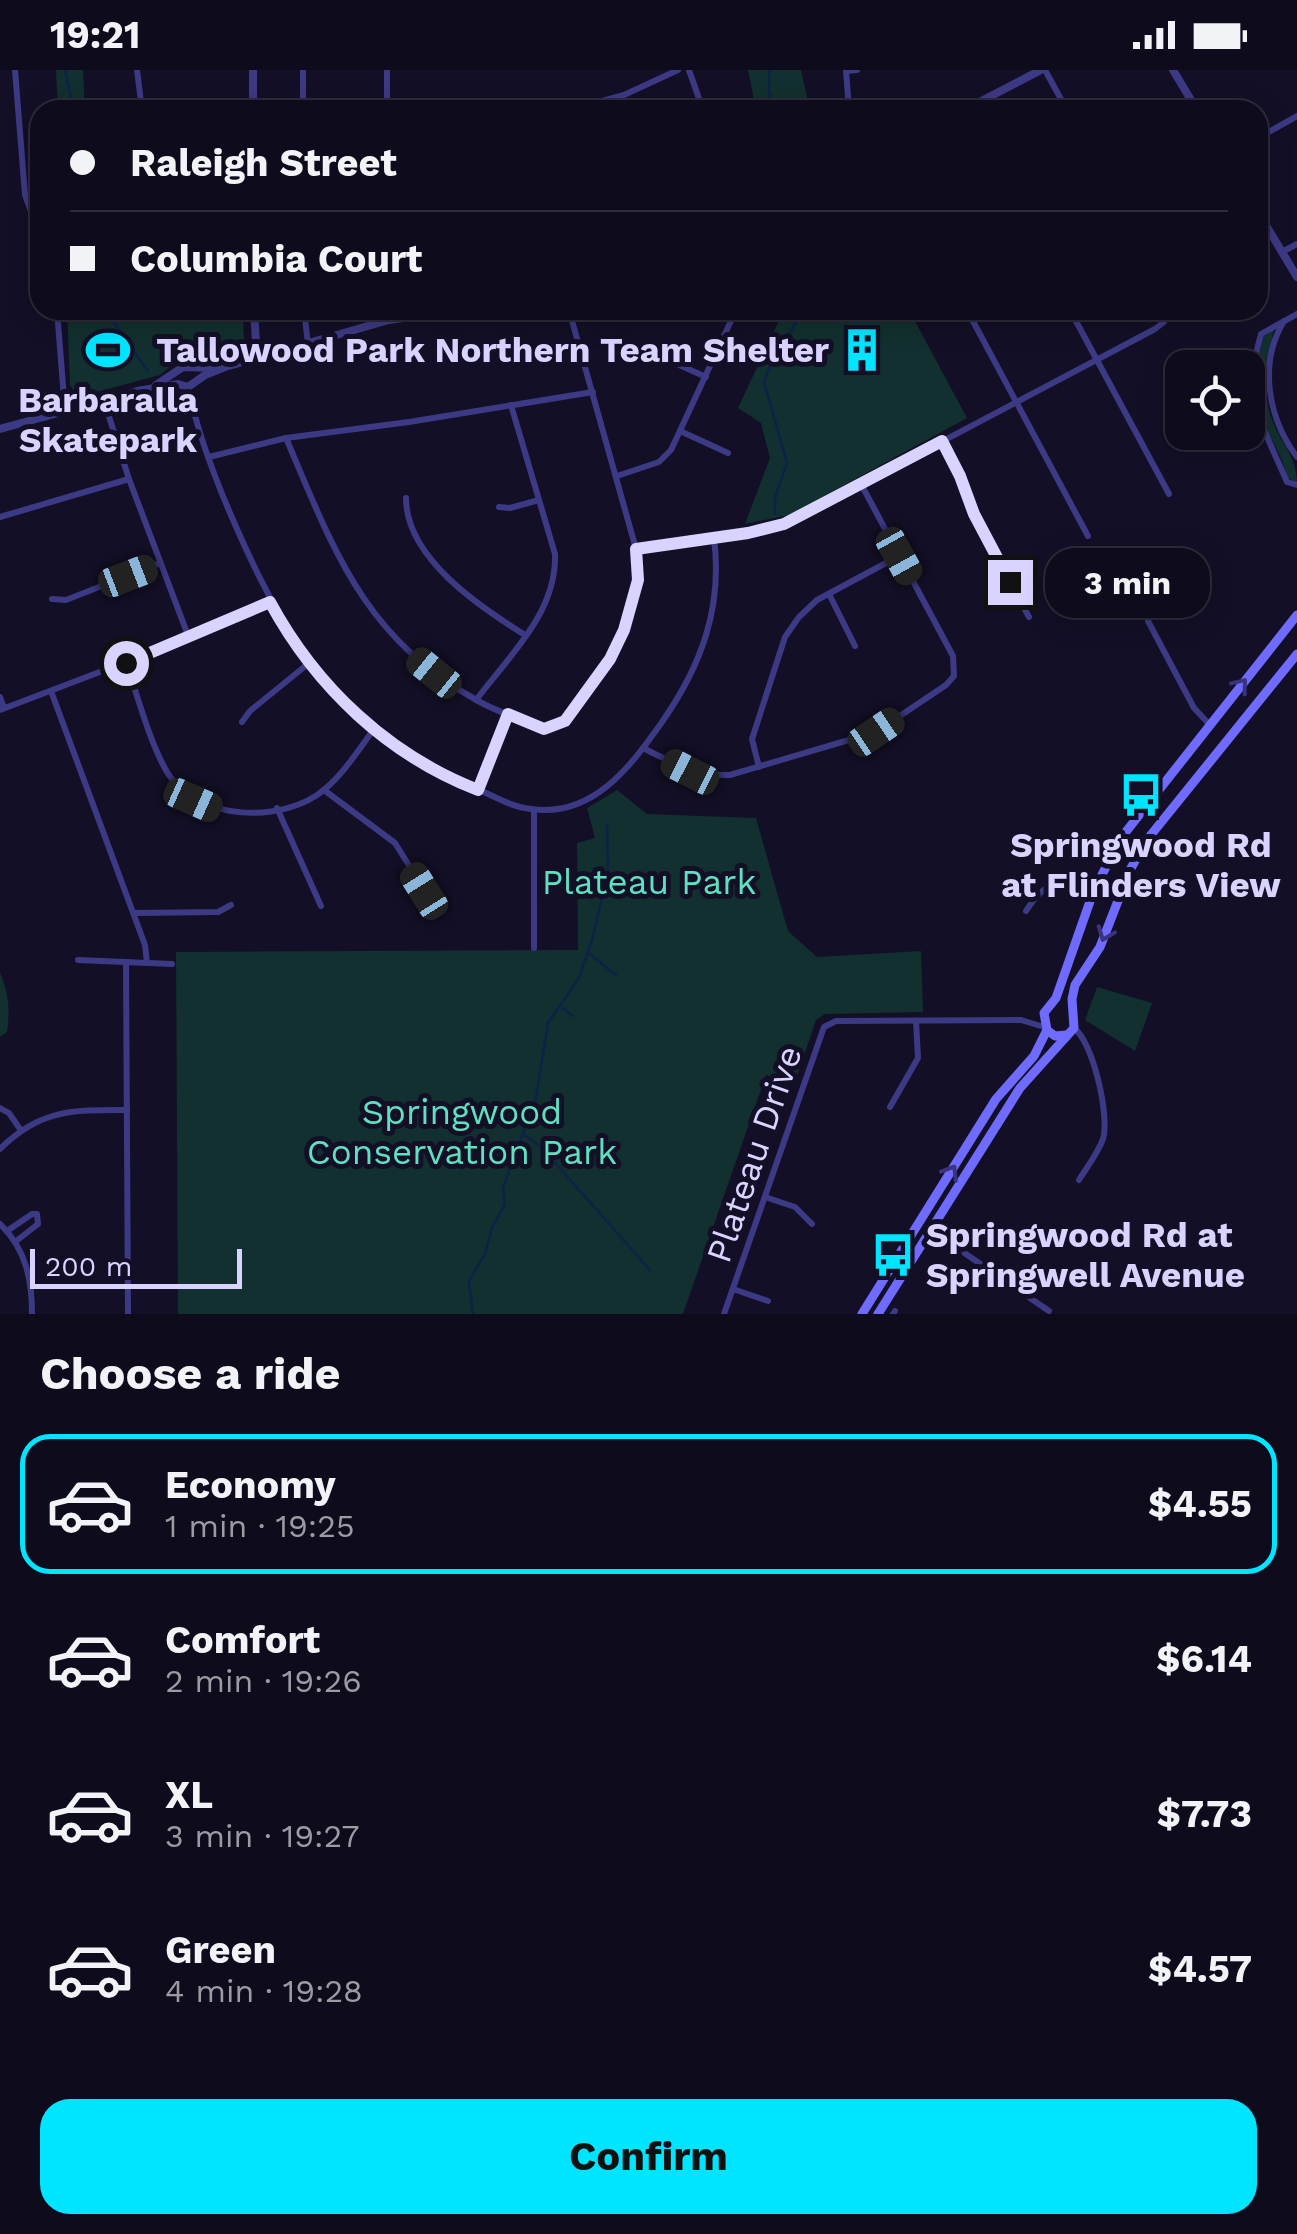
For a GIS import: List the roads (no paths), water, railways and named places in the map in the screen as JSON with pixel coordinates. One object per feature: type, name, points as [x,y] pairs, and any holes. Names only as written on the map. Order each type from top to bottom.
[{"type":"main road","points":[[862,1314],[996,1099],[1034,1056],[1046,1028],[1047,1010],[1070,962],[1094,890],[1121,838],[1297,615]]},
{"type":"main road","points":[[878,1314],[1020,1088],[1070,1032],[1074,985],[1100,947],[1136,858],[1164,816],[1297,654]]},
{"type":"main road","points":[[1047,1010],[1066,1005],[1074,1012]]},
{"type":"main road","points":[[1046,1028],[1056,1036],[1070,1032]]},
{"type":"street","points":[[15,70],[30,207]]},
{"type":"street","points":[[137,70],[141,100]]},
{"type":"street","points":[[253,70],[254,100]]},
{"type":"street","points":[[303,70],[303,100]]},
{"type":"street","points":[[387,70],[387,100]]},
{"type":"street","points":[[606,100],[678,70]]},
{"type":"street","points":[[688,70],[698,100]]},
{"type":"street","points":[[848,100],[846,70],[857,70]]},
{"type":"street","points":[[984,100],[1043,70],[1060,100]]},
{"type":"street","points":[[1173,70],[1191,100]]},
{"type":"street","points":[[1268,132],[1297,116]]},
{"type":"street","points":[[1268,229],[1297,278]]},
{"type":"street","points":[[1282,252],[1297,244]]},
{"type":"street","points":[[1297,314],[1264,330],[1259,339],[1254,404],[1284,477],[1297,485]]},
{"type":"street","points":[[59,320],[64,412]]},
{"type":"street","points":[[255,320],[257,358]]},
{"type":"street","points":[[305,320],[308,344]]},
{"type":"street","points":[[0,429],[177,379],[191,384],[225,368],[375,320]]},
{"type":"street","points":[[286,438],[336,555],[377,619],[404,648],[476,700],[544,729],[565,721],[610,659],[624,630],[638,580],[636,549],[572,320]]},
{"type":"street","points":[[616,476],[659,462],[671,450],[732,320]]},
{"type":"street","points":[[972,320],[1088,536]]},
{"type":"street","points":[[1075,320],[1169,494]]},
{"type":"street","points":[[636,549],[784,524],[1165,320]]},
{"type":"street","points":[[1285,320],[1272,350],[1270,406],[1297,457]]},
{"type":"street","points":[[666,359],[706,377]]},
{"type":"street","points":[[177,379],[183,367],[225,368]]},
{"type":"street","points":[[190,368],[195,375],[191,384],[214,477],[270,602],[310,663],[374,730],[437,771],[534,810],[592,798],[614,782],[683,690],[704,648],[717,576],[714,538]]},
{"type":"street","points":[[209,456],[286,438],[593,392]]},
{"type":"street","points":[[104,401],[189,638]]},
{"type":"street","points":[[476,700],[544,610],[556,575],[555,554],[510,405]]},
{"type":"street","points":[[680,431],[728,453]]},
{"type":"street","points":[[942,441],[974,514],[1029,617]]},
{"type":"street","points":[[0,517],[129,479]]},
{"type":"street","points":[[643,748],[690,772],[730,775],[876,732],[946,686],[954,676],[954,656],[861,484]]},
{"type":"street","points":[[406,498],[406,514],[416,535],[450,579],[477,604],[525,635]]},
{"type":"street","points":[[499,507],[539,500]]},
{"type":"street","points":[[759,767],[752,739],[785,637],[799,617],[829,594],[899,556]]},
{"type":"street","points":[[52,599],[66,600],[160,564]]},
{"type":"street","points":[[829,594],[855,646]]},
{"type":"street","points":[[0,697],[2,709],[189,638],[270,602]]},
{"type":"street","points":[[1148,621],[1194,708],[1210,724]]},
{"type":"street","points":[[126,663],[166,770],[193,800],[216,810],[235,813],[308,800],[324,790],[374,730]]},
{"type":"street","points":[[242,722],[250,711],[310,663]]},
{"type":"street","points":[[50,691],[145,944],[147,962]]},
{"type":"street","points":[[478,790],[508,714]]},
{"type":"street","points":[[1193,744],[1210,758]]},
{"type":"street","points":[[324,790],[395,843],[424,891]]},
{"type":"street","points":[[277,808],[321,906]]},
{"type":"street","points":[[534,810],[534,948]]},
{"type":"street","points":[[1026,911],[1038,890],[1054,884],[1074,880],[1094,890]]},
{"type":"street","points":[[134,914],[218,912],[230,906]]},
{"type":"street","points":[[78,960],[172,964]]},
{"type":"street","points":[[126,963],[128,1314]]},
{"type":"street","name":"Plateau Drive","points":[[1021,1020],[1047,1010]]},
{"type":"street","name":"Plateau Drive","points":[[724,1314],[824,1027],[836,1021],[1021,1020],[1046,1028]]},
{"type":"street","points":[[890,1107],[918,1058],[916,1021]]},
{"type":"street","points":[[1070,1032],[1084,1038],[1092,1056],[1104,1125],[1102,1144],[1079,1180]]},
{"type":"street","points":[[0,1108],[10,1112],[20,1129]]},
{"type":"street","points":[[0,1149],[20,1129],[58,1112],[127,1110]]},
{"type":"street","points":[[765,1197],[794,1207],[812,1224]]},
{"type":"street","points":[[15,1242],[38,1224],[37,1214],[3,1227],[27,1265],[32,1314]]},
{"type":"street","points":[[931,1230],[1049,1311]]},
{"type":"street","points":[[732,1289],[768,1300]]},
{"type":"waterway","points":[[65,70],[72,100]]},
{"type":"waterway","points":[[769,70],[771,100]]},
{"type":"waterway","points":[[112,320],[148,371]]},
{"type":"waterway","points":[[775,514],[775,497],[787,463],[764,382],[773,358],[798,320]]},
{"type":"waterway","points":[[473,1314],[469,1281],[485,1254],[492,1228],[505,1204],[503,1188],[536,1098],[548,1023],[579,978],[592,940],[608,872],[607,825]]},
{"type":"waterway","points":[[590,954],[616,975]]},
{"type":"waterway","points":[[563,1008],[573,1016]]},
{"type":"waterway","points":[[523,1134],[540,1146],[650,1270]]},
{"type":"place","name":"Barbaralla Skatepark","points":[[108,350]]},
{"type":"place","name":"Tallowood Park Northern Team Shelter","points":[[862,350]]},
{"type":"place","name":"Springwood Rd at Flinders View","points":[[1141,795]]},
{"type":"place","name":"Springwood Rd at Springwell Avenue","points":[[893,1255]]},
{"type":"park label","name":"Plateau Park","points":[[649,882]]},
{"type":"park label","name":"Springwood Conservation Park","points":[[462,1132]]}]
